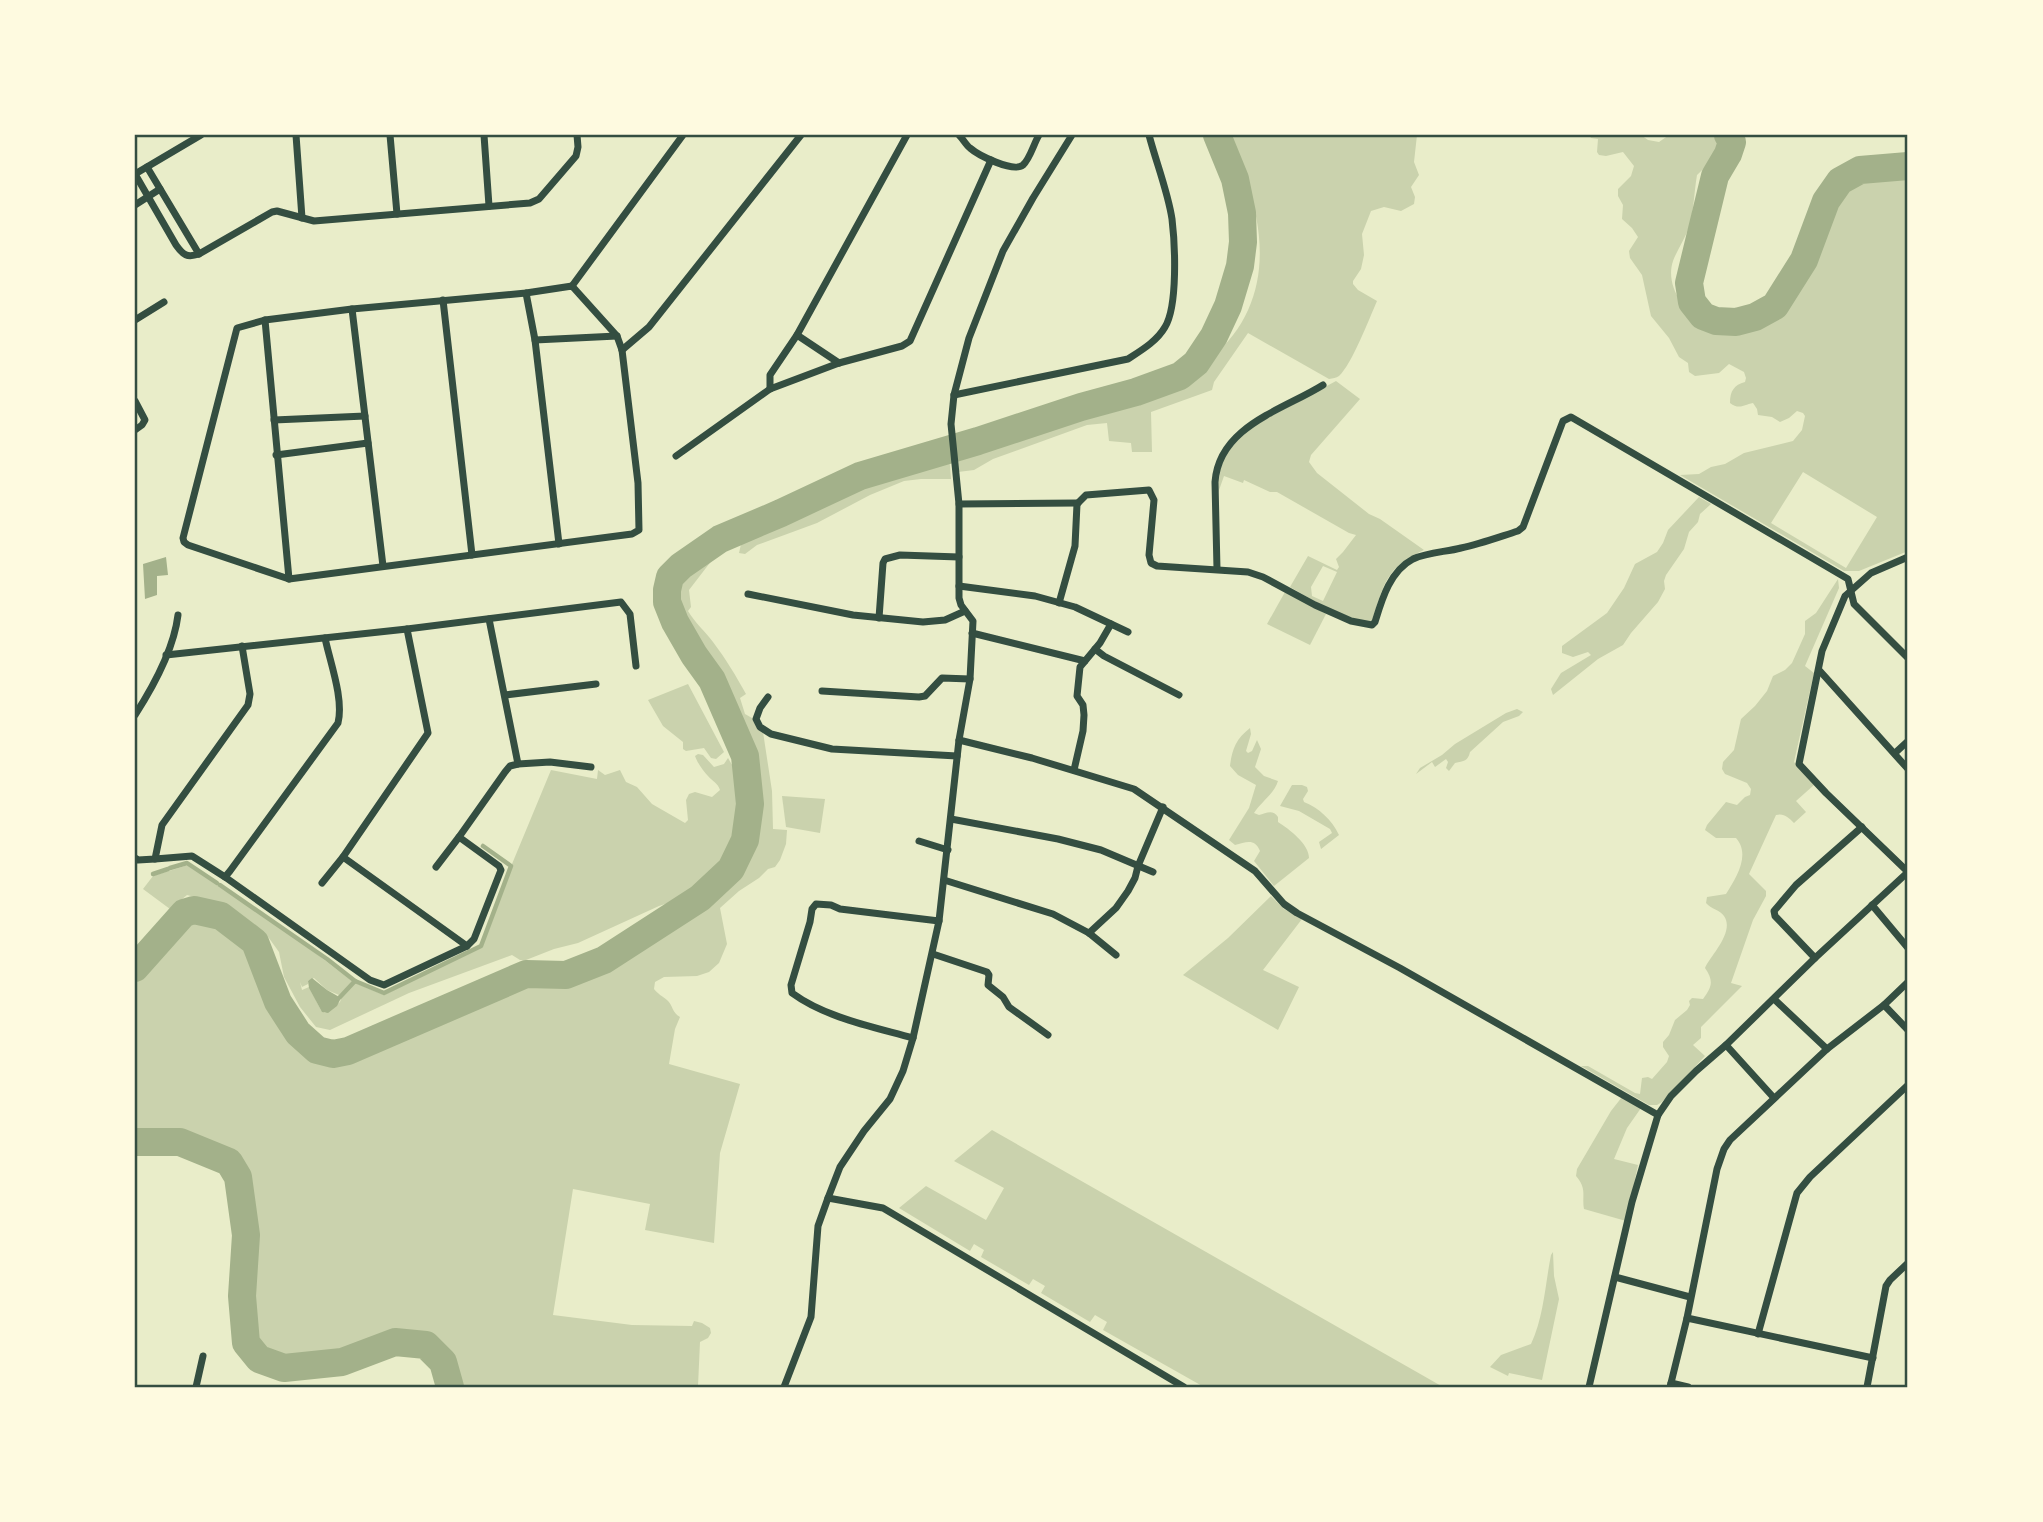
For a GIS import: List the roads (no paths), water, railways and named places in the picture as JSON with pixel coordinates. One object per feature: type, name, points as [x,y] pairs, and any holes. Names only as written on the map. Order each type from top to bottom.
[{"type":"street","points":[[201,135],[135,174],[182,254],[190,257],[277,211],[314,220],[535,201],[576,156],[577,135]]},
{"type":"street","points":[[296,135],[302,218]]},
{"type":"street","points":[[390,135],[397,214]]},
{"type":"street","points":[[484,135],[489,206]]},
{"type":"street","points":[[572,286],[617,336],[622,350],[638,483],[639,530],[632,534],[289,579],[184,542],[237,328],[265,320],[352,309],[526,293],[572,286],[683,135]]},
{"type":"street","points":[[622,350],[649,327],[801,135]]},
{"type":"street","points":[[770,389],[770,375],[797,335],[906,135]]},
{"type":"street","points":[[959,135],[970,148],[991,160],[1018,167],[1023,165],[1039,135]]},
{"type":"street","points":[[784,1387],[811,1318],[818,1226],[840,1167],[890,1099],[903,1071],[914,1038],[939,921],[959,740],[970,679],[973,621],[959,598],[959,504],[951,424],[954,395],[969,338],[1003,251],[1072,135]]},
{"type":"street","points":[[954,395],[1128,359],[1150,344],[1166,326],[1172,305],[1174,281],[1171,218],[1149,135]]},
{"type":"street","points":[[676,456],[770,389],[839,363],[902,346],[910,341],[991,160]]},
{"type":"street","points":[[147,167],[199,254]]},
{"type":"street","points":[[135,205],[160,190]]},
{"type":"street","points":[[526,293],[535,340],[559,544]]},
{"type":"street","points":[[443,300],[472,555]]},
{"type":"street","points":[[135,320],[164,302]]},
{"type":"street","points":[[352,309],[383,566]]},
{"type":"street","points":[[265,320],[289,579]]},
{"type":"street","points":[[797,335],[839,363]]},
{"type":"street","points":[[535,340],[617,336]]},
{"type":"street","points":[[1217,569],[1214,490],[1216,468],[1221,457],[1246,427],[1323,385]]},
{"type":"street","points":[[135,401],[145,420],[135,430]]},
{"type":"street","points":[[274,421],[365,416]]},
{"type":"street","points":[[1059,603],[1075,546],[1078,503],[1086,495],[1149,490],[1154,500],[1149,555],[1151,564],[1248,572],[1263,576],[1350,621],[1372,625],[1391,580],[1413,559],[1464,548],[1524,527],[1563,421],[1571,416],[1848,579],[1854,604],[1908,658]]},
{"type":"street","points":[[276,455],[368,443]]},
{"type":"street","points":[[959,504],[1078,503]]},
{"type":"street","points":[[879,618],[885,559],[900,555],[959,557]]},
{"type":"street","points":[[1588,1387],[1632,1202],[1658,1115],[1671,1096],[1696,1071],[1727,1045],[1908,872],[1799,764],[1822,651],[1845,596],[1871,573],[1908,557]]},
{"type":"street","points":[[959,586],[1035,596],[1075,607],[1128,632]]},
{"type":"street","points":[[748,594],[853,615],[923,622],[945,620],[965,611]]},
{"type":"street","points":[[166,654],[407,629],[621,602],[630,614],[636,666]]},
{"type":"street","points":[[135,715],[153,686],[178,615]]},
{"type":"street","points":[[489,619],[518,764]]},
{"type":"street","points":[[1074,770],[1084,715],[1083,705],[1077,696],[1080,667],[1111,624]]},
{"type":"street","points":[[322,883],[343,857],[428,733],[407,629]]},
{"type":"street","points":[[972,634],[1085,661]]},
{"type":"street","points":[[225,877],[338,723],[341,714],[325,638]]},
{"type":"street","points":[[155,859],[162,825],[250,700],[242,646]]},
{"type":"street","points":[[1095,649],[1179,695]]},
{"type":"street","points":[[1819,670],[1908,769]]},
{"type":"street","points":[[822,691],[925,696],[942,678],[970,679]]},
{"type":"street","points":[[505,695],[596,684]]},
{"type":"street","points":[[768,697],[756,719],[760,727],[771,734],[832,749],[957,756]]},
{"type":"street","points":[[959,740],[1074,770],[1134,789],[1245,863],[1284,904],[1297,913],[1400,968],[1658,1115]]},
{"type":"street","points":[[1895,753],[1908,741]]},
{"type":"street","points":[[436,867],[510,766],[550,762],[591,766]]},
{"type":"street","points":[[1089,933],[1116,908],[1128,891],[1163,807]]},
{"type":"street","points":[[951,819],[1101,850],[1153,872]]},
{"type":"street","points":[[1815,958],[1775,916],[1774,911],[1796,885],[1862,827]]},
{"type":"street","points":[[135,858],[138,860],[191,856],[370,979],[384,985],[467,946],[474,939],[501,870],[459,837]]},
{"type":"street","points":[[919,841],[948,850]]},
{"type":"street","points":[[343,857],[467,946]]},
{"type":"street","points":[[944,880],[1052,914],[1089,933],[1116,956]]},
{"type":"street","points":[[914,1038],[825,1010],[792,993],[791,985],[812,909],[816,904],[939,921]]},
{"type":"street","points":[[1872,905],[1908,948]]},
{"type":"street","points":[[933,954],[987,972],[988,985],[1003,997],[1009,1007],[1048,1035]]},
{"type":"street","points":[[1688,1387],[1670,1385],[1687,1318],[1717,1169],[1724,1149],[1730,1140],[1827,1049],[1884,1005],[1908,982]]},
{"type":"street","points":[[1774,999],[1827,1049]]},
{"type":"street","points":[[1884,1005],[1908,1030]]},
{"type":"street","points":[[1727,1045],[1774,1098]]},
{"type":"street","points":[[1758,1334],[1797,1193],[1810,1177],[1908,1085]]},
{"type":"street","points":[[828,1198],[883,1208],[1184,1387]]},
{"type":"street","points":[[1867,1387],[1886,1286],[1908,1263]]},
{"type":"street","points":[[1615,1277],[1690,1297]]},
{"type":"street","points":[[1687,1318],[1873,1358]]},
{"type":"street","points":[[196,1387],[203,1356]]},
{"type":"waterway","points":[[135,968],[184,913],[194,910],[221,916],[255,942],[278,1002],[298,1033],[317,1050],[333,1054],[348,1051],[526,974],[566,975],[604,960],[700,898],[731,869],[745,840],[750,804],[745,756],[712,680],[675,622],[667,602],[670,577],[681,566],[720,539],[860,476],[1136,392],[1180,376],[1196,363],[1214,336],[1228,306],[1240,266],[1242,213],[1235,179],[1217,135]]},
{"type":"waterway","points":[[1728,135],[1732,142],[1715,176],[1689,283],[1692,302],[1703,316],[1716,321],[1736,322],[1755,317],[1775,306],[1804,260],[1826,201],[1840,181],[1860,170],[1908,166]]},
{"type":"waterway","points":[[340,997],[355,981],[384,993],[481,946],[511,866],[483,846]]},
{"type":"waterway","points":[[170,868],[187,863],[217,883]]},
{"type":"waterway","points":[[153,874],[168,869]]},
{"type":"waterway","points":[[220,885],[355,981]]},
{"type":"waterway","points":[[135,1142],[180,1142],[229,1162],[238,1177],[246,1235],[242,1296],[246,1343],[259,1359],[284,1368],[342,1362],[395,1342],[426,1345],[443,1362],[450,1387]]}]
